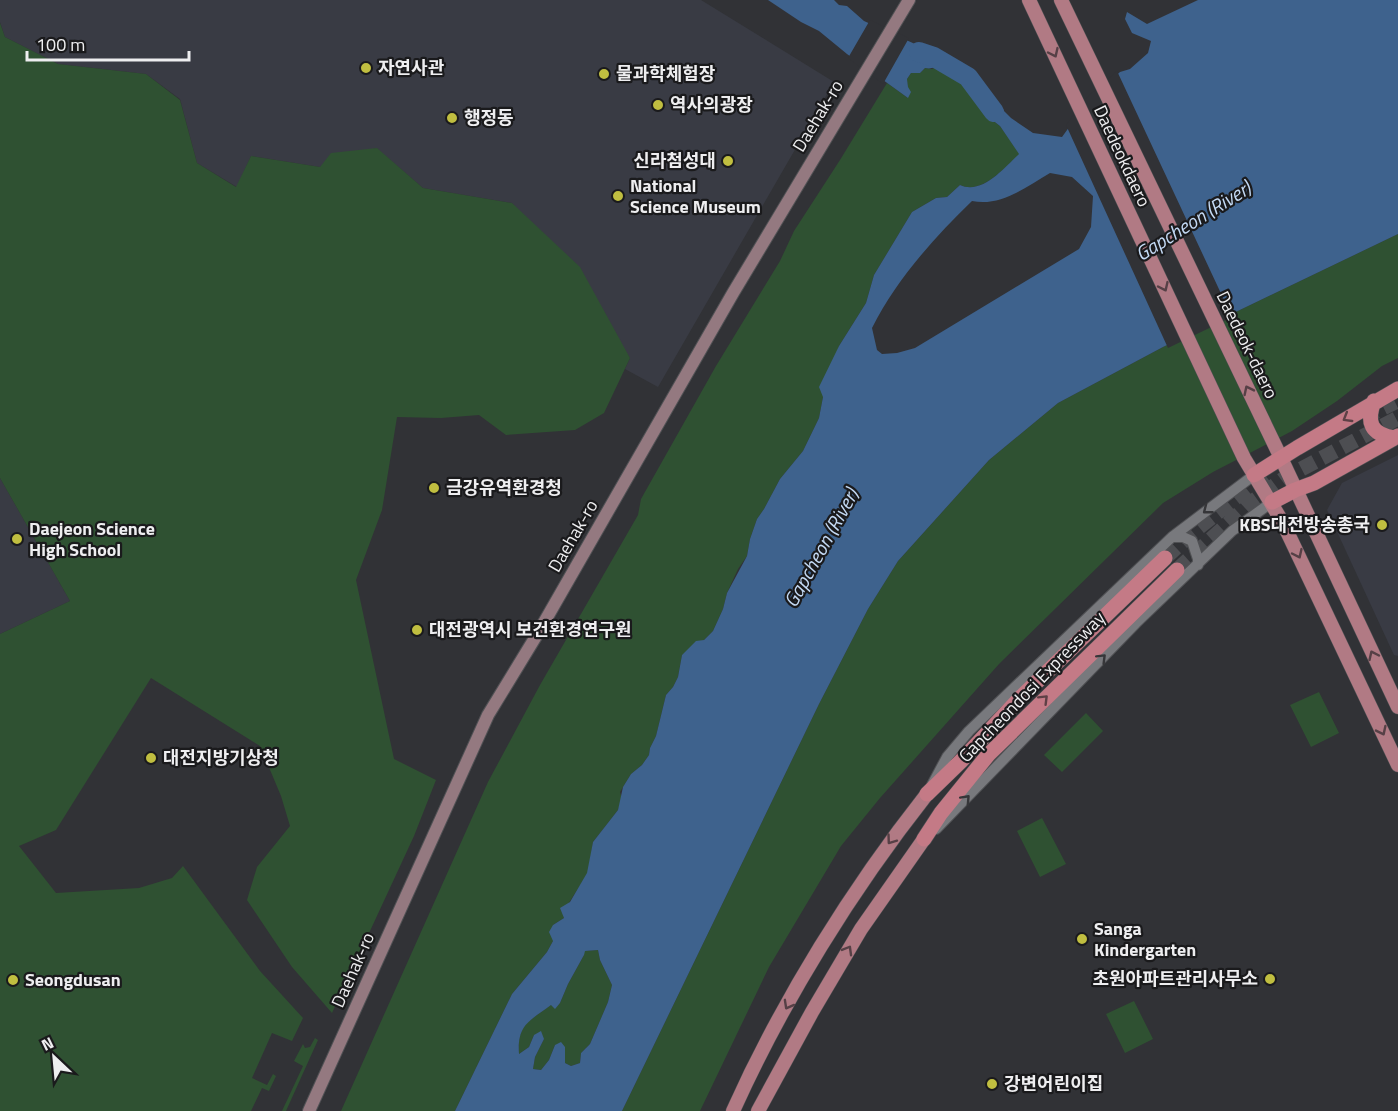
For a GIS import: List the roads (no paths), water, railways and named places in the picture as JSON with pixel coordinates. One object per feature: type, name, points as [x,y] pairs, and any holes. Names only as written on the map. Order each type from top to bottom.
[{"type":"highway","points":[[1254,475],[1374,401],[1397,397]]},
{"type":"highway","points":[[1374,401],[1370,413],[1371,424],[1378,434],[1396,437]]},
{"type":"highway","points":[[1272,502],[1314,483],[1396,437]]},
{"type":"highway","name":"Gapcheondosi Expressway","points":[[927,794],[1067,652],[1165,558]]},
{"type":"highway","name":"Gapcheondosi Expressway","points":[[924,839],[941,813],[988,755],[1177,570]]},
{"type":"main road","name":"Daehak-ro","points":[[309,1111],[488,715],[538,633],[733,293],[909,0]]},
{"type":"main road","name":"Daedeokdaero","points":[[1029,0],[1254,475]]},
{"type":"main road","name":"Daedeok-daero","points":[[1061,0],[1274,442],[1398,707]]},
{"type":"main road","points":[[1254,475],[1283,523],[1398,765]]},
{"type":"main road","points":[[733,1111],[792,997],[840,914],[892,838],[927,794]]},
{"type":"main road","points":[[758,1111],[861,929],[924,839]]},
{"type":"street","points":[[927,794],[947,757],[969,731],[1172,537],[1254,475]]},
{"type":"street","points":[[924,839],[955,811],[1090,669],[1248,518],[1272,502]]},
{"type":"street","points":[[1172,537],[1183,537],[1192,542],[1198,565]]},
{"type":"water","points":[[768,0],[834,0],[839,5],[847,6],[864,21],[915,44],[934,47],[946,54],[935,67],[925,68],[920,73],[911,73],[907,79],[911,92],[908,98],[819,31]]},
{"type":"water","name":"Gapcheon (River)","points":[[1198,0],[1398,0],[1398,234],[1163,347],[1058,403],[989,460],[898,561],[868,609],[819,704],[622,1111],[455,1111],[512,994],[547,952],[553,941],[549,932],[553,925],[564,918],[560,908],[570,902],[587,873],[593,842],[618,810],[623,787],[631,774],[649,755],[666,695],[678,677],[682,655],[696,641],[704,640],[713,631],[727,593],[747,556],[757,519],[780,479],[803,451],[819,418],[823,397],[819,387],[839,346],[866,303],[874,275],[912,212],[936,198],[947,197],[960,185],[968,187],[984,183],[1000,173],[1019,154],[1000,126],[991,119],[976,94],[982,89],[1011,118],[1033,133],[1062,137],[1088,101],[1120,72],[1130,69],[1148,53],[1151,41],[1132,33],[1125,19],[1127,12],[1147,24]],"holes":[[[1050,173],[1072,177],[1093,196],[1091,227],[1079,249],[915,348],[882,354],[877,350],[872,328],[892,293],[916,261],[957,215],[972,201],[983,202],[1003,198],[1022,190]],[[598,950],[600,960],[612,985],[608,1002],[590,1044],[581,1053],[580,1063],[571,1066],[565,1063],[565,1047],[561,1042],[555,1045],[549,1060],[541,1070],[533,1069],[535,1057],[544,1039],[541,1031],[534,1035],[529,1047],[519,1054],[520,1036],[526,1024],[551,1005],[555,1009],[585,951]]]},
{"type":"waterway","points":[[919,52],[934,57],[968,77],[994,112]]},
{"type":"tunnel","points":[[1363,418],[1395,402]]},
{"type":"tunnel","points":[[1177,570],[1252,502],[1286,477],[1398,418]]},
{"type":"tunnel","points":[[1165,558],[1192,533],[1267,473]]},
{"type":"place","name":"자연사관","points":[[366,68]]},
{"type":"place","name":"물과학체험장","points":[[604,74]]},
{"type":"place","name":"역사의광장","points":[[658,105]]},
{"type":"place","name":"행정동","points":[[452,118]]},
{"type":"place","name":"신라첨성대","points":[[728,161]]},
{"type":"place","name":"National Science Museum","points":[[618,196]]},
{"type":"place","name":"금강유역환경청","points":[[434,488]]},
{"type":"place","name":"KBS대전방송총국","points":[[1382,525]]},
{"type":"place","name":"Daejeon Science High School","points":[[17,539]]},
{"type":"place","name":"대전광역시 보건환경연구원","points":[[417,630]]},
{"type":"place","name":"대전지방기상청","points":[[151,758]]},
{"type":"place","name":"Sanga Kindergarten","points":[[1082,939]]},
{"type":"place","name":"초원아파트관리사무소","points":[[1270,979]]},
{"type":"place","name":"Seongdusan","points":[[13,980]]},
{"type":"place","name":"강변어린이집","points":[[992,1084]]}]
